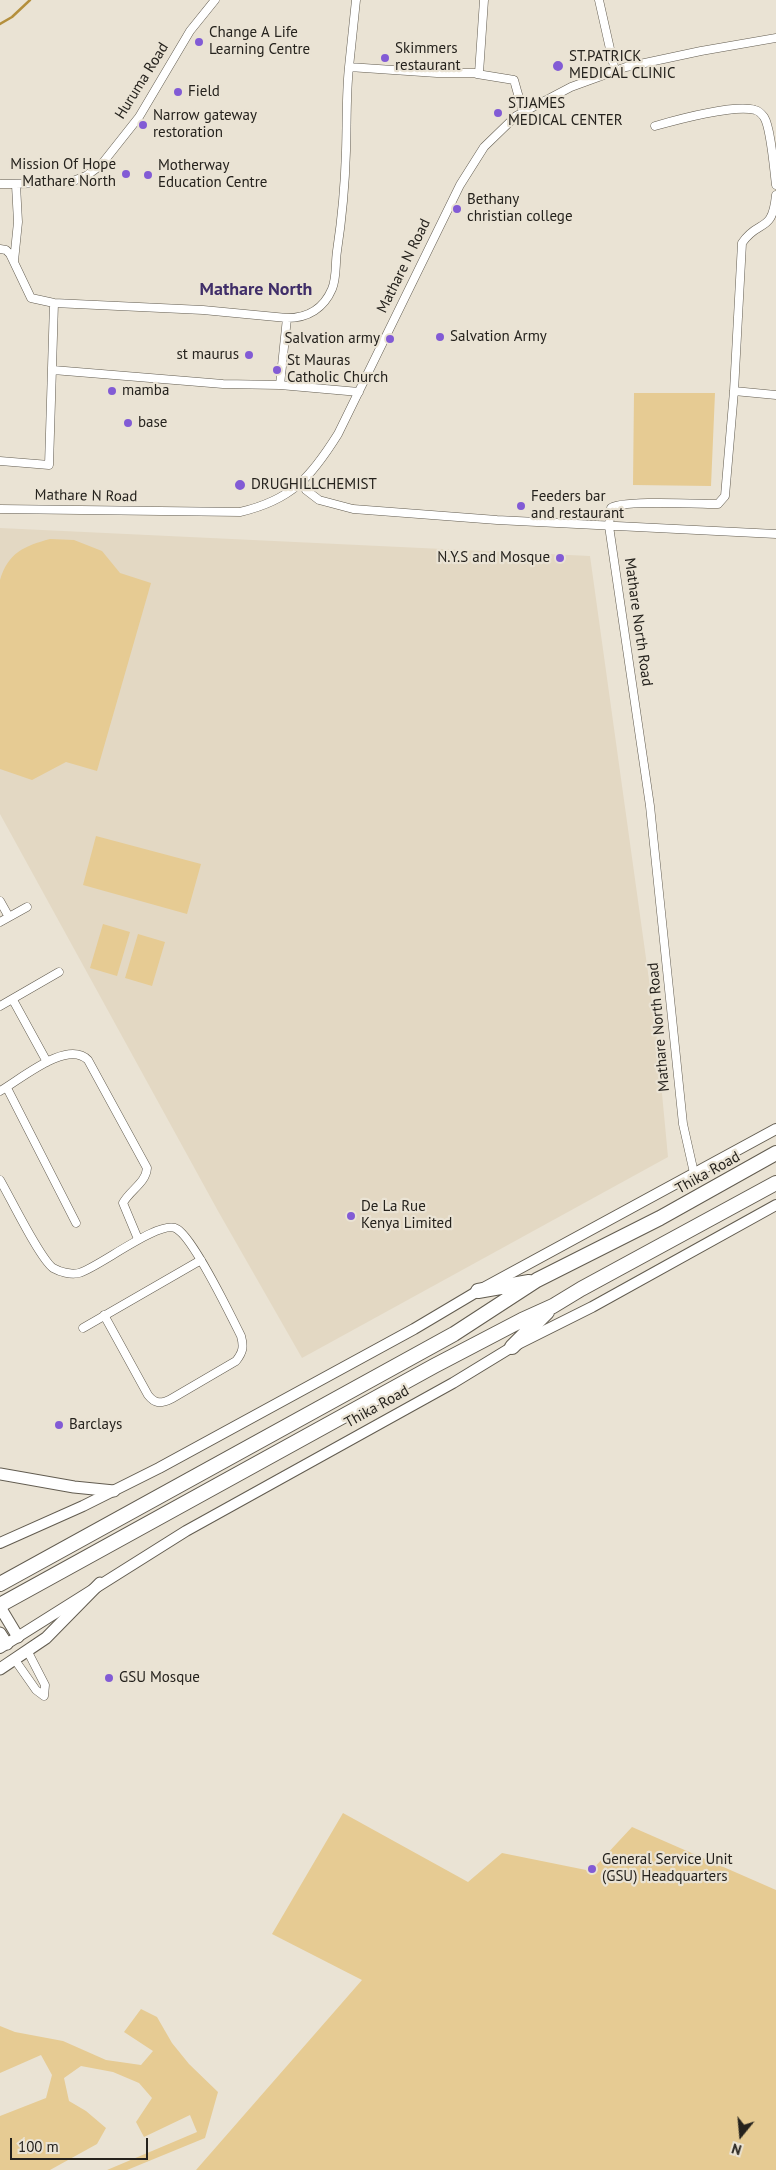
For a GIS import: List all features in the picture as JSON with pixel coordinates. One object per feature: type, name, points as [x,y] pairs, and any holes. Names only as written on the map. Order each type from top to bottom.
[{"type":"highway","name":"Thika Road","points":[[0,1584],[454,1334],[537,1280],[660,1218],[776,1153]]},
{"type":"highway","name":"Thika Road","points":[[0,1606],[434,1366],[553,1306],[776,1183]]},
{"type":"highway","points":[[478,1291],[537,1280]]},
{"type":"highway","points":[[512,1346],[553,1306]]},
{"type":"main road","name":"Thika Road","points":[[0,1543],[114,1491],[414,1329],[478,1291],[776,1129]]},
{"type":"main road","name":"Thika Road","points":[[3,1646],[186,1530],[454,1383],[512,1346],[592,1307],[776,1205]]},
{"type":"main road","points":[[0,1474],[74,1487],[114,1491]]},
{"type":"main road","points":[[0,1669],[28,1652],[46,1638],[100,1583]]},
{"type":"main road","points":[[0,1606],[18,1637]]},
{"type":"main road","points":[[0,1633],[3,1646]]},
{"type":"street","name":"Huruma Road","points":[[0,184],[16,185],[73,181],[86,176],[100,165],[139,117],[190,30],[215,0]]},
{"type":"street","points":[[0,249],[8,252],[14,261],[31,298],[54,303],[203,310],[287,318],[301,317],[318,310],[329,294],[335,280],[343,214],[346,100],[356,0]]},
{"type":"street","points":[[476,74],[479,73],[481,66],[484,0]]},
{"type":"street","points":[[599,0],[615,71]]},
{"type":"street","name":"Mathare N Road","points":[[0,509],[240,512],[277,498],[302,483],[328,450],[359,392],[448,207],[476,157],[490,140],[523,112],[571,87],[615,71],[701,51],[776,38]]},
{"type":"street","points":[[349,67],[476,74],[514,80],[523,112]]},
{"type":"street","points":[[655,126],[679,119],[738,109],[758,111],[765,120],[776,186]]},
{"type":"street","points":[[14,261],[18,222],[16,185]]},
{"type":"street","points":[[767,223],[773,216],[776,195]]},
{"type":"street","points":[[767,223],[776,223]]},
{"type":"street","name":"Mathare North Road","points":[[694,1173],[683,1124],[650,806],[610,526],[611,508],[615,505],[718,504],[725,496],[734,391],[742,243],[746,237],[767,223]]},
{"type":"street","points":[[0,461],[49,466],[54,303]]},
{"type":"street","points":[[280,385],[287,318]]},
{"type":"street","points":[[53,370],[223,384],[280,385],[359,392]]},
{"type":"street","points":[[734,391],[776,395]]},
{"type":"street","points":[[302,483],[306,490],[319,500],[353,509],[610,526],[776,534]]},
{"type":"street","points":[[0,901],[9,917]]},
{"type":"street","points":[[0,922],[27,907]]},
{"type":"street","points":[[0,1006],[59,972]]},
{"type":"street","points":[[13,1000],[47,1062]]},
{"type":"street","points":[[76,1223],[3,1090],[47,1062],[71,1053],[83,1055],[88,1060],[144,1161],[146,1168],[145,1178],[123,1203],[138,1239]]},
{"type":"street","points":[[0,1180],[46,1261],[60,1271],[78,1273],[138,1239],[170,1227],[175,1227],[201,1260],[232,1317],[244,1347],[242,1354],[236,1361],[163,1403],[152,1401],[104,1315]]},
{"type":"street","points":[[82,1328],[201,1260]]},
{"type":"street","points":[[15,1660],[36,1690],[44,1696],[45,1685],[28,1652]]},
{"type":"shaded area","points":[[634,393],[715,393],[711,486],[633,485]]},
{"type":"shaded area","points":[[0,528],[590,556],[656,1030],[668,1157],[302,1358],[218,1211],[0,814]]},
{"type":"shaded area","points":[[50,539],[74,540],[102,551],[120,573],[151,583],[97,771],[66,762],[32,780],[0,769],[0,580],[8,563],[18,552]]},
{"type":"shaded area","points":[[96,836],[201,864],[187,914],[83,885]]},
{"type":"shaded area","points":[[103,924],[130,932],[117,976],[90,968]]},
{"type":"shaded area","points":[[138,934],[165,942],[152,986],[125,978]]},
{"type":"shaded area","points":[[343,1813],[468,1882],[502,1853],[591,1871],[632,1827],[776,1890],[776,2170],[196,2170],[362,1980],[272,1934]]},
{"type":"shaded area","points":[[141,2009],[157,2017],[172,2043],[189,2064],[218,2092],[205,2138],[127,2170],[107,2170],[197,2132],[190,2115],[144,2137],[136,2122],[152,2098],[139,2083],[113,2072],[81,2066],[64,2078],[69,2101],[86,2111],[106,2128],[97,2144],[50,2170],[0,2170],[0,2116],[46,2098],[52,2075],[41,2055],[0,2073],[0,2026],[15,2032],[63,2041],[106,2060],[141,2065],[153,2051],[124,2032]]},
{"type":"waterway","points":[[0,24],[12,17],[30,0]]},
{"type":"place","name":"Change A Life Learning Centre","points":[[199,42]]},
{"type":"place","name":"Skimmers restaurant","points":[[385,58]]},
{"type":"place","name":"ST.PATRICK MEDICAL CLINIC","points":[[558,66]]},
{"type":"place","name":"Field","points":[[178,92]]},
{"type":"place","name":"STJAMES MEDICAL CENTER","points":[[498,113]]},
{"type":"place","name":"Narrow gateway restoration","points":[[143,125]]},
{"type":"place","name":"Mission Of Hope Mathare North","points":[[126,174]]},
{"type":"place","name":"Motherway Education Centre","points":[[148,175]]},
{"type":"place","name":"Bethany christian college","points":[[457,209]]},
{"type":"place","name":"Salvation Army","points":[[440,337]]},
{"type":"place","name":"Salvation army","points":[[390,339]]},
{"type":"place","name":"st maurus","points":[[249,355]]},
{"type":"place","name":"St Mauras Catholic Church","points":[[277,370]]},
{"type":"place","name":"mamba","points":[[112,391]]},
{"type":"place","name":"base","points":[[128,423]]},
{"type":"place","name":"DRUGHILLCHEMIST","points":[[240,485]]},
{"type":"place","name":"Feeders bar and restaurant","points":[[521,506]]},
{"type":"place","name":"N.Y.S and Mosque","points":[[560,558]]},
{"type":"place","name":"De La Rue Kenya Limited","points":[[351,1216]]},
{"type":"place","name":"Barclays","points":[[59,1425]]},
{"type":"place","name":"GSU Mosque","points":[[109,1678]]},
{"type":"place","name":"General Service Unit (GSU) Headquarters","points":[[592,1869]]},
{"type":"district","name":"Mathare North","points":[[256,290]]}]
